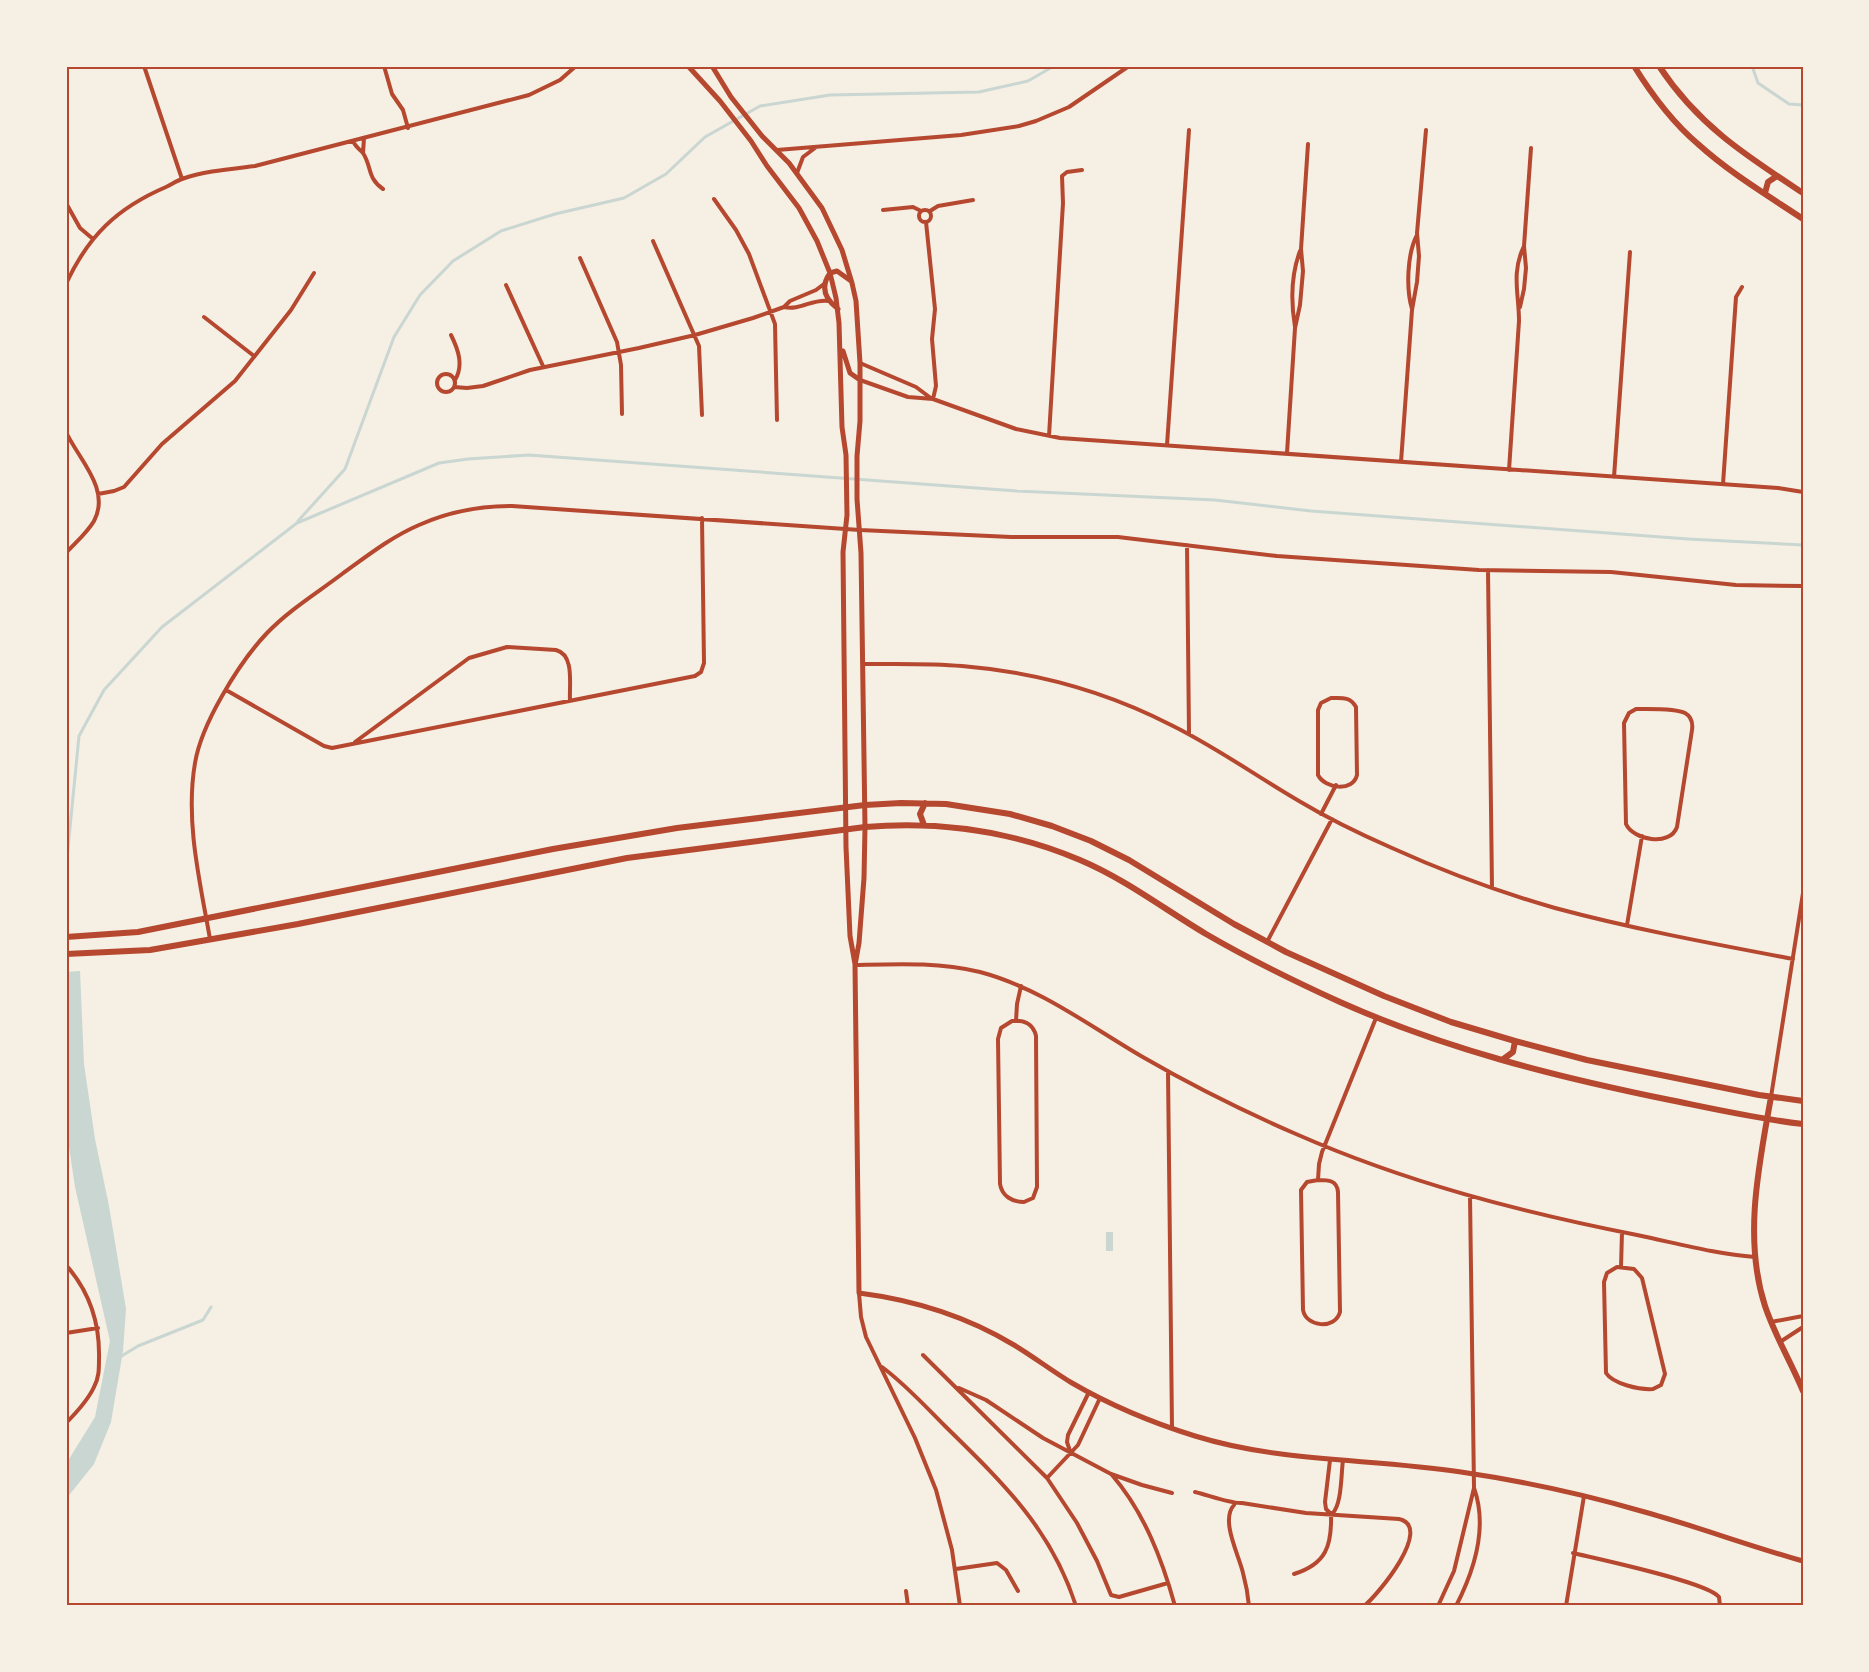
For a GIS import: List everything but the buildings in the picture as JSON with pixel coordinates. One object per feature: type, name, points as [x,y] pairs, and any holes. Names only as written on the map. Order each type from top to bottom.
[{"type":"main road","points":[[1634,66],[1654,97],[1690,138],[1719,162],[1803,219]]},
{"type":"main road","points":[[1659,66],[1677,92],[1706,123],[1731,144],[1803,193]]},
{"type":"main road","points":[[1765,193],[1768,182],[1777,176]]},
{"type":"main road","points":[[924,825],[920,814],[925,803]]},
{"type":"main road","points":[[66,937],[138,932],[206,917],[677,828],[865,805],[925,803],[1010,814],[1072,833],[1129,860],[1266,942],[1344,979],[1451,1022],[1587,1060],[1771,1097],[1803,1101]]},
{"type":"main road","points":[[66,954],[150,950],[298,924],[627,858],[865,827],[924,825],[966,829],[1007,836],[1080,860],[1119,880],[1252,960],[1309,988],[1442,1042],[1596,1085],[1803,1124]]},
{"type":"main road","points":[[1502,1060],[1514,1052],[1515,1041]]},
{"type":"main road","points":[[1771,1097],[1755,1204],[1755,1257],[1760,1288],[1771,1322],[1803,1390]]},
{"type":"street","points":[[144,66],[182,179]]},
{"type":"street","points":[[384,66],[392,94],[403,110],[408,128]]},
{"type":"street","points":[[66,284],[76,262],[93,239],[128,207],[144,196],[182,179],[213,171],[255,166],[529,95],[560,80],[576,66]]},
{"type":"street","points":[[688,66],[720,101],[751,141],[810,225],[830,273],[838,309],[842,427],[846,455],[847,499],[843,563],[846,830],[850,936],[855,965],[861,1317],[866,1337],[931,1476],[948,1532],[956,1569],[960,1606]]},
{"type":"street","points":[[712,66],[731,97],[762,136],[797,173],[829,221],[842,250],[852,283],[858,320],[860,421],[857,499],[860,530],[865,827],[860,943],[855,965]]},
{"type":"street","points":[[777,150],[961,135],[1019,126],[1069,107],[1129,66]]},
{"type":"street","points":[[1167,445],[1189,130]]},
{"type":"street","points":[[1401,462],[1412,310],[1418,282],[1417,233],[1426,130]]},
{"type":"street","points":[[364,138],[363,153],[372,178],[383,189]]},
{"type":"street","points":[[353,141],[356,148],[363,153]]},
{"type":"street","points":[[1287,453],[1295,328],[1302,283],[1300,249],[1308,144]]},
{"type":"street","points":[[797,173],[803,158],[816,148]]},
{"type":"street","points":[[1509,470],[1519,308],[1526,268],[1524,246],[1532,148]]},
{"type":"street","points":[[1049,436],[1063,203],[1062,176],[1066,172],[1082,170]]},
{"type":"street","points":[[714,199],[746,248],[775,324],[777,333],[777,420]]},
{"type":"street","points":[[883,210],[913,207],[921,211],[926,209],[930,211],[938,206],[973,200]]},
{"type":"street","points":[[66,203],[73,218],[93,239]]},
{"type":"street","points":[[921,211],[919,218],[926,222]]},
{"type":"street","points":[[926,222],[931,219],[930,211]]},
{"type":"street","points":[[926,222],[935,309],[932,339],[936,386],[933,399]]},
{"type":"street","points":[[1412,310],[1409,296],[1411,249],[1417,233]]},
{"type":"street","points":[[653,241],[700,350],[702,416]]},
{"type":"street","points":[[1519,308],[1516,289],[1518,262],[1524,246]]},
{"type":"street","points":[[1295,328],[1292,302],[1295,265],[1300,249]]},
{"type":"street","points":[[1614,477],[1630,252]]},
{"type":"street","points":[[580,258],[614,333],[620,352],[622,414]]},
{"type":"street","points":[[454,387],[483,386],[543,366],[695,335],[771,312],[816,290],[824,284],[830,273],[837,271],[852,283]]},
{"type":"street","points":[[99,494],[114,492],[124,487],[162,444],[235,381],[291,310],[314,273]]},
{"type":"street","points":[[824,284],[824,292],[829,301],[838,309]]},
{"type":"street","points":[[506,285],[543,366]]},
{"type":"street","points":[[1723,484],[1736,297],[1742,287]]},
{"type":"street","points":[[784,307],[794,308],[819,300],[829,301]]},
{"type":"street","points":[[204,317],[254,356]]},
{"type":"street","points":[[451,335],[459,359],[459,371],[454,387],[443,392],[438,388],[436,382],[439,376],[445,374],[451,375],[455,381]]},
{"type":"street","points":[[840,341],[850,373],[860,380],[908,397],[933,399]]},
{"type":"street","points":[[860,363],[916,387],[933,399],[1000,424],[1049,436],[1778,488],[1803,492]]},
{"type":"street","points":[[66,432],[93,478],[99,494],[98,511],[93,523],[66,553]]},
{"type":"street","points":[[210,939],[193,833],[192,797],[195,763],[202,735],[226,690],[250,653],[286,616],[387,542],[431,520],[472,509],[506,506],[860,530],[1011,537],[1118,537],[1251,554],[1488,570],[1588,570],[1736,585],[1803,586]]},
{"type":"street","points":[[226,690],[326,747],[332,748],[692,677],[700,672],[704,663],[702,518]]},
{"type":"street","points":[[1187,545],[1189,734]]},
{"type":"street","points":[[1488,570],[1492,888]]},
{"type":"street","points":[[352,744],[465,660],[503,648],[545,649],[562,652],[568,660],[570,701]]},
{"type":"street","points":[[863,664],[961,665],[1038,677],[1109,698],[1189,734],[1321,814],[1400,852],[1492,888],[1554,908],[1627,926],[1793,959]]},
{"type":"street","points":[[1345,698],[1356,706],[1357,776],[1356,781],[1352,784],[1336,785],[1326,784],[1318,775],[1318,710],[1324,700],[1345,698]]},
{"type":"street","points":[[1636,709],[1684,712],[1690,717],[1693,725],[1676,831],[1665,839],[1642,836],[1632,833],[1626,824],[1625,720],[1629,713],[1636,709]]},
{"type":"street","points":[[1321,814],[1336,785]]},
{"type":"street","points":[[1266,942],[1332,819]]},
{"type":"street","points":[[1627,926],[1642,836]]},
{"type":"street","points":[[1771,1097],[1803,893]]},
{"type":"street","points":[[855,965],[937,964],[977,972],[1021,986],[1044,996],[1168,1071],[1246,1111],[1324,1146],[1390,1171],[1536,1214],[1755,1257]]},
{"type":"street","points":[[1016,1021],[1021,986]]},
{"type":"street","points":[[1318,1180],[1324,1146],[1377,1017]]},
{"type":"street","points":[[1016,1021],[1028,1023],[1034,1029],[1036,1036],[1037,1187],[1033,1198],[1024,1202],[1008,1198],[1000,1184],[998,1039],[1001,1028],[1007,1023],[1016,1021]]},
{"type":"street","points":[[1168,1071],[1172,1428]]},
{"type":"street","points":[[1318,1180],[1333,1182],[1338,1192],[1340,1312],[1336,1320],[1330,1323],[1311,1322],[1303,1312],[1301,1190],[1307,1182],[1318,1180]]},
{"type":"street","points":[[1438,1606],[1454,1571],[1474,1488],[1470,1196]]},
{"type":"street","points":[[1621,1267],[1622,1232]]},
{"type":"street","points":[[66,1265],[85,1292],[92,1308],[98,1328],[99,1347],[97,1380],[93,1390],[66,1424]]},
{"type":"street","points":[[1621,1267],[1637,1272],[1643,1282],[1665,1374],[1661,1385],[1653,1389],[1644,1389],[1616,1381],[1606,1373],[1604,1277],[1610,1270],[1621,1267]]},
{"type":"street","points":[[859,1293],[903,1300],[960,1318],[1013,1344],[1064,1378],[1132,1413],[1172,1428],[1237,1447],[1275,1454],[1407,1465],[1474,1474],[1584,1496],[1668,1518],[1803,1561]]},
{"type":"street","points":[[1771,1322],[1803,1316]]},
{"type":"street","points":[[1780,1342],[1803,1327]]},
{"type":"street","points":[[66,1333],[98,1328]]},
{"type":"street","points":[[923,1355],[1047,1478],[1077,1522],[1111,1595],[1119,1597],[1168,1582]]},
{"type":"street","points":[[881,1367],[902,1383],[1018,1500],[1049,1545],[1064,1574],[1076,1606]]},
{"type":"street","points":[[958,1388],[986,1400],[1043,1438],[1111,1474],[1172,1493]]},
{"type":"street","points":[[1071,1451],[1067,1442],[1068,1435],[1089,1392]]},
{"type":"street","points":[[1047,1478],[1080,1441],[1100,1398]]},
{"type":"street","points":[[1294,1574],[1315,1564],[1326,1552],[1331,1535],[1331,1514],[1325,1506],[1330,1460]]},
{"type":"street","points":[[1331,1514],[1337,1508],[1343,1461]]},
{"type":"street","points":[[1111,1474],[1139,1511],[1155,1546],[1175,1606]]},
{"type":"street","points":[[1456,1606],[1468,1579],[1478,1539],[1479,1505],[1474,1488]]},
{"type":"street","points":[[1195,1492],[1223,1499],[1234,1505]]},
{"type":"street","points":[[1566,1606],[1584,1496]]},
{"type":"street","points":[[1249,1606],[1243,1573],[1230,1528],[1230,1511],[1234,1505],[1242,1503],[1281,1510],[1402,1520],[1410,1526],[1408,1542],[1395,1569],[1381,1589],[1364,1606]]},
{"type":"street","points":[[1573,1553],[1644,1570],[1710,1590],[1719,1597],[1720,1606]]},
{"type":"street","points":[[956,1569],[997,1563],[1006,1570],[1018,1592]]},
{"type":"street","points":[[906,1591],[908,1606]]},
{"type":"shaded area","points":[[80,971],[84,1064],[95,1139],[126,1309],[123,1351],[111,1422],[94,1464],[66,1499],[66,1464],[95,1417],[110,1341],[75,1187],[66,1127],[66,972]]},
{"type":"shaded area","points":[[1106,1232],[1113,1232],[1113,1251],[1106,1251]]},
{"type":"waterway","points":[[298,521],[345,469],[394,337],[420,295],[453,261],[501,231],[555,214],[624,198],[666,174],[705,137],[760,106],[830,95],[979,92],[1028,81],[1054,66]]},
{"type":"waterway","points":[[1752,66],[1758,83],[1789,104],[1803,105]]},
{"type":"waterway","points":[[66,868],[79,736],[104,690],[162,627],[297,523],[439,463],[529,455],[1017,491],[1215,500],[1311,511],[1688,539],[1803,545]]},
{"type":"waterway","points":[[120,1357],[138,1346],[203,1320],[211,1307]]}]
